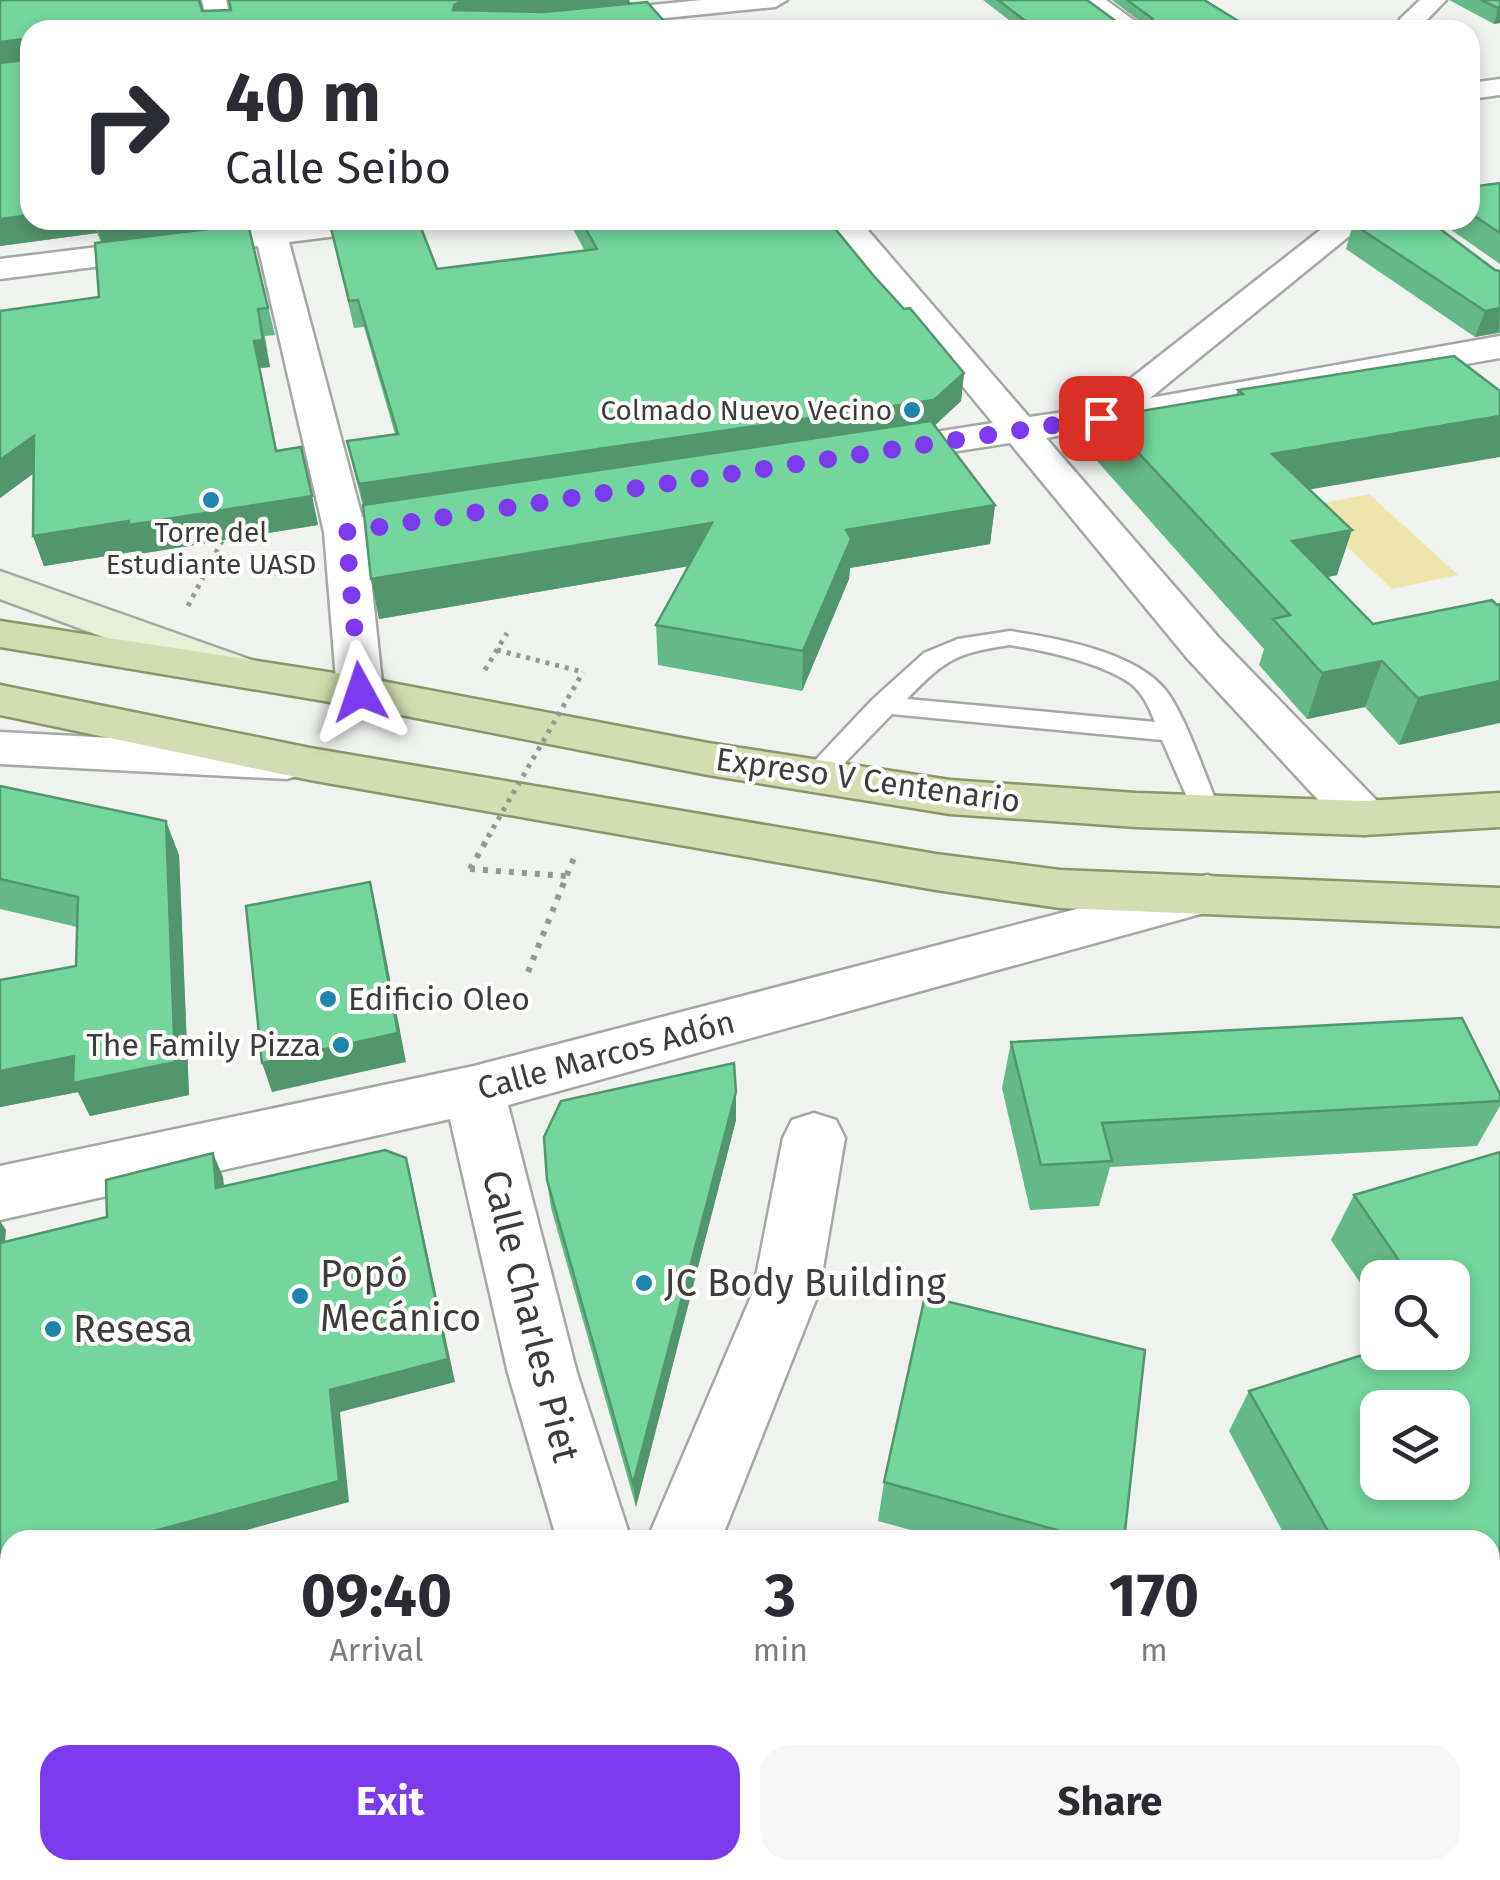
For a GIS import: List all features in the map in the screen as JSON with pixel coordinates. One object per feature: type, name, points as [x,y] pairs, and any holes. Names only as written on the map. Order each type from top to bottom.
[{"type":"main road","name":"Expreso V Centenario","points":[[13,636],[360,692],[708,759],[950,796],[1206,813],[1364,818],[1500,810]]},
{"type":"main road","points":[[0,700],[310,764],[936,872],[1060,888],[1500,906]]},
{"type":"street","points":[[595,20],[775,0]]},
{"type":"street","points":[[1090,0],[1120,20]]},
{"type":"street","points":[[1413,20],[1434,0]]},
{"type":"street","points":[[0,268],[256,230]]},
{"type":"street","points":[[270,230],[346,532],[360,692]]},
{"type":"street","points":[[850,230],[1203,648],[1364,818]]},
{"type":"street","points":[[1101,418],[1340,230]]},
{"type":"street","points":[[828,459],[1101,418],[1500,347]]},
{"type":"street","points":[[346,532],[480,512]]},
{"type":"street","name":"Expreso V Centenario","points":[[0,584],[244,673]]},
{"type":"street","points":[[0,748],[310,764]]},
{"type":"street","name":"Calle Marcos Adón","points":[[0,1193],[474,1090],[1207,894]]},
{"type":"street","name":"Calle Charles Piet","points":[[474,1090],[531,1331],[572,1480],[590,1530]]},
{"type":"street","points":[[688,1530],[786,1292],[814,1138]]},
{"type":"lane","points":[[816,776],[932,658],[966,644],[1010,638],[1060,646],[1138,676],[1157,696],[1206,813]]},
{"type":"lane","points":[[882,705],[1170,732]]},
{"type":"path","points":[[148,637],[190,604],[222,541]]},
{"type":"path","points":[[497,650],[583,672],[470,869],[566,876]]},
{"type":"path","points":[[528,972],[593,813]]},
{"type":"shaded area","points":[[1369,494],[1458,575],[1392,589],[1305,507]]},
{"type":"building","points":[[0,0],[199,0],[202,11],[231,10],[229,0],[463,0],[453,10],[544,12],[647,2],[663,20],[20,20],[20,40],[0,42]]},
{"type":"building","points":[[998,0],[1087,0],[1114,20],[1024,20]]},
{"type":"building","points":[[1127,0],[1204,0],[1237,20],[1152,20]]},
{"type":"building","points":[[1481,0],[1500,0],[1500,8],[1498,8]]},
{"type":"building","points":[[20,61],[20,216],[0,219],[0,63]]},
{"type":"building","points":[[1500,183],[1500,233],[1480,220],[1480,186]]},
{"type":"building","points":[[200,230],[249,230],[268,308],[258,309],[263,340],[254,341],[276,451],[301,447],[312,496],[33,536],[34,436],[0,460],[0,311],[99,297],[95,243]]},
{"type":"building","points":[[331,230],[422,230],[437,269],[597,249],[587,230],[836,230],[904,309],[910,308],[964,373],[934,400],[359,484],[347,441],[398,434],[358,300],[349,301]]},
{"type":"building","points":[[1362,230],[1441,230],[1500,271],[1500,308],[1485,311]]},
{"type":"building","points":[[1454,356],[1500,391],[1500,416],[1272,454],[1352,530],[1292,541],[1373,624],[1492,600],[1500,604],[1500,681],[1418,698],[1382,661],[1322,673],[1273,619],[1290,615],[1105,417],[1243,394],[1238,390]]},
{"type":"building","points":[[931,421],[995,505],[846,530],[851,539],[803,651],[656,625],[712,523],[371,579],[363,505]]},
{"type":"building","points":[[0,786],[166,821],[175,1062],[73,1083],[74,1056],[0,1071],[0,980],[76,966],[78,897],[0,879]]},
{"type":"building","name":"Edificio Oleo","points":[[370,882],[398,1033],[262,1063],[246,906]]},
{"type":"building","points":[[1462,1018],[1500,1101],[1102,1123],[1112,1161],[1041,1165],[1011,1042]]},
{"type":"building","points":[[734,1063],[736,1092],[633,1484],[547,1180],[544,1137],[561,1101]]},
{"type":"building","points":[[385,1150],[406,1158],[448,1359],[330,1390],[339,1481],[158,1530],[0,1530],[0,1243],[107,1217],[106,1180],[213,1153],[216,1188]]},
{"type":"building","points":[[1500,1152],[1500,1530],[1327,1530],[1249,1391],[1360,1356],[1360,1370],[1470,1370],[1470,1260],[1399,1260],[1354,1195]]},
{"type":"building","points":[[925,1296],[1145,1350],[1125,1530],[1057,1530],[884,1482]]},
{"type":"place","name":"Colmado Nuevo Vecino","points":[[912,410]]},
{"type":"place","name":"Torre del Estudiante UASD","points":[[211,500]]},
{"type":"place","name":"Edificio Oleo","points":[[328,999]]},
{"type":"place","name":"The Family Pizza","points":[[341,1045]]},
{"type":"place","name":"JC Body Building","points":[[644,1283]]},
{"type":"place","name":"Popó Mecánico","points":[[300,1296]]},
{"type":"place","name":"Resesa","points":[[53,1329]]},
{"type":"route","points":[[360,692],[346,532],[1101,418]]}]
